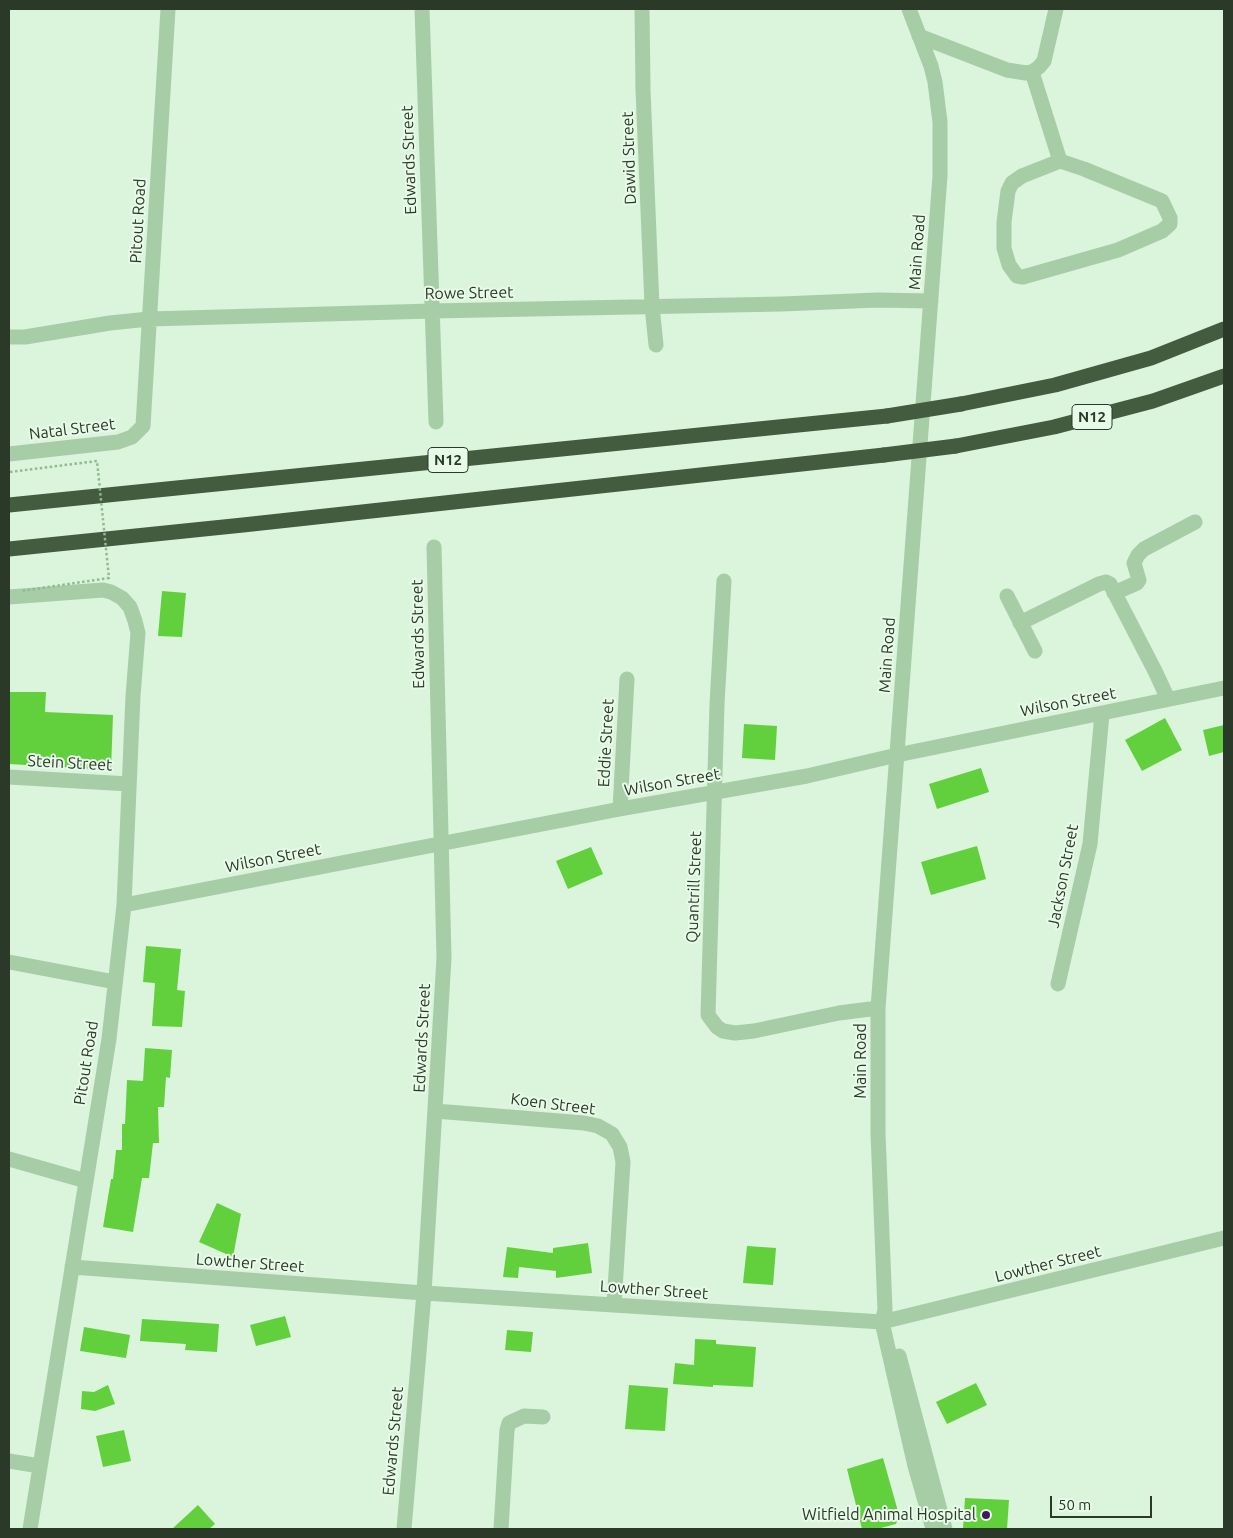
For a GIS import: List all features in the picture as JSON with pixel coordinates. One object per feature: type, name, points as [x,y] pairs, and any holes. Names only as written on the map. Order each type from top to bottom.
[{"type":"highway","name":"N12","points":[[9,505],[886,416],[961,404],[1055,385],[1151,358],[1224,330]]},
{"type":"highway","name":"N12","points":[[9,549],[956,446],[1072,422],[1152,401],[1224,376]]},
{"type":"street","name":"Pitout Road","points":[[137,433],[143,426],[144,421],[168,9]]},
{"type":"street","name":"Edwards Street","points":[[422,9],[436,422]]},
{"type":"street","name":"Dawid Street","points":[[642,9],[643,90],[652,306],[656,345]]},
{"type":"street","name":"Main Road","points":[[909,9],[935,82],[940,122],[940,176],[878,1008],[878,1133],[886,1318],[915,1466],[933,1529]]},
{"type":"street","points":[[919,36],[1007,70],[1032,72],[1044,61],[1056,9]]},
{"type":"street","points":[[1032,72],[1060,161]]},
{"type":"street","points":[[1060,161],[1162,201],[1170,218],[1170,224],[1162,231],[1118,250],[1023,277],[1017,276],[1010,265],[1004,248],[1004,222],[1008,191],[1012,183],[1022,176],[1060,161]]},
{"type":"street","name":"Rowe Street","points":[[9,337],[24,337],[110,322],[149,319],[931,300]]},
{"type":"street","name":"Natal Street","points":[[9,454],[110,443],[126,440],[137,433]]},
{"type":"street","points":[[1114,593],[1137,583],[1134,563],[1144,549],[1195,522]]},
{"type":"street","name":"Edwards Street","points":[[404,1529],[424,1294],[444,958],[434,547]]},
{"type":"street","name":"Quantrill Street","points":[[724,581],[717,704],[716,792],[708,1015],[712,1022],[723,1031],[735,1033],[754,1031],[839,1013],[878,1008]]},
{"type":"street","points":[[1020,623],[1099,584],[1106,582],[1110,584],[1168,699]]},
{"type":"street","name":"Pitout Road","points":[[15,594],[104,590],[111,592],[125,602],[132,611],[138,633],[124,905],[109,1039],[30,1529]]},
{"type":"street","points":[[1007,596],[1035,651]]},
{"type":"street","name":"Eddie Street","points":[[620,809],[627,679]]},
{"type":"street","name":"Wilson Street","points":[[124,905],[620,809],[807,776],[897,755],[1224,688]]},
{"type":"street","name":"Jackson Street","points":[[1058,984],[1090,844],[1102,714]]},
{"type":"street","name":"Stein Street","points":[[9,778],[129,784]]},
{"type":"street","points":[[9,962],[115,982]]},
{"type":"street","name":"Koen Street","points":[[435,1111],[584,1123],[598,1126],[612,1134],[620,1147],[624,1162],[614,1305]]},
{"type":"street","points":[[9,1159],[86,1181]]},
{"type":"street","name":"Lowther Street","points":[[72,1267],[424,1294],[886,1318],[1224,1238]]},
{"type":"street","name":"Main Road","points":[[886,1318],[945,1529]]},
{"type":"street","points":[[501,1529],[509,1423],[524,1416],[542,1417]]},
{"type":"street","points":[[9,1461],[40,1466]]},
{"type":"path","points":[[10,472],[97,461],[109,578],[15,594]]},
{"type":"building","points":[[162,591],[186,593],[182,637],[158,636]]},
{"type":"building","points":[[9,692],[46,692],[45,712],[113,715],[111,770],[9,764]]},
{"type":"building","points":[[1165,718],[1182,750],[1142,771],[1125,740]]},
{"type":"building","points":[[744,724],[777,726],[775,760],[742,758]]},
{"type":"building","points":[[1224,725],[1224,752],[1209,756],[1203,730]]},
{"type":"building","points":[[981,768],[989,792],[937,809],[929,784]]},
{"type":"building","points":[[977,846],[986,879],[931,895],[921,862]]},
{"type":"building","points":[[591,847],[603,874],[568,889],[556,861]]},
{"type":"building","points":[[146,946],[181,949],[177,990],[185,991],[182,1027],[152,1026],[155,983],[143,982]]},
{"type":"building","points":[[145,1048],[172,1050],[170,1078],[166,1077],[164,1107],[158,1107],[159,1143],[153,1143],[149,1178],[142,1178],[133,1232],[103,1227],[111,1179],[113,1179],[116,1150],[122,1150],[122,1124],[125,1124],[127,1080],[143,1081]]},
{"type":"building","points":[[217,1203],[241,1214],[233,1257],[199,1242]]},
{"type":"building","points":[[588,1243],[592,1273],[556,1278],[556,1271],[519,1267],[518,1278],[503,1277],[507,1247],[553,1253],[553,1248]]},
{"type":"building","points":[[747,1246],[776,1248],[773,1285],[743,1283]]},
{"type":"building","points":[[285,1316],[291,1337],[256,1346],[250,1325]]},
{"type":"building","points":[[142,1319],[219,1324],[217,1352],[185,1350],[186,1344],[140,1341]]},
{"type":"building","points":[[84,1327],[130,1335],[126,1358],[80,1351]]},
{"type":"building","points":[[507,1330],[533,1332],[531,1352],[505,1350]]},
{"type":"building","points":[[695,1339],[716,1340],[716,1344],[756,1347],[753,1387],[673,1384],[675,1363],[694,1365]]},
{"type":"building","points":[[976,1383],[987,1405],[947,1424],[936,1402]]},
{"type":"building","points":[[108,1385],[115,1404],[95,1411],[81,1409],[82,1391],[94,1392]]},
{"type":"building","points":[[629,1385],[668,1388],[665,1431],[625,1429]]},
{"type":"building","points":[[124,1430],[131,1461],[103,1467],[96,1436]]},
{"type":"building","points":[[883,1458],[899,1515],[896,1524],[877,1529],[862,1529],[847,1469]]},
{"type":"building","name":"Witfield Animal Hospital","points":[[965,1498],[1009,1500],[1007,1529],[963,1529]]},
{"type":"building","points":[[198,1505],[215,1524],[209,1529],[172,1529]]},
{"type":"place","name":"Witfield Animal Hospital","points":[[986,1515]]}]
